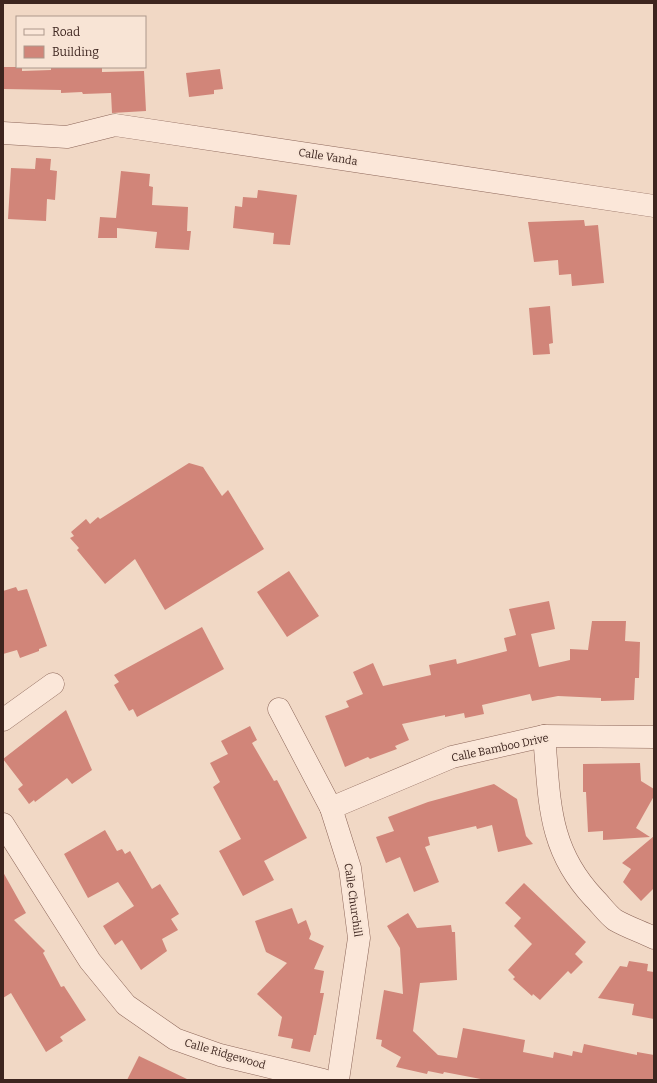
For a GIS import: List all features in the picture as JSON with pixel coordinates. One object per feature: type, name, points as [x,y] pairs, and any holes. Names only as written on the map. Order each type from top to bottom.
[{"type":"street","name":"Calle Vanda","points":[[3,133],[67,137],[115,125],[654,206]]},
{"type":"street","points":[[3,720],[53,684]]},
{"type":"street","name":"Calle Churchill","points":[[279,710],[331,808],[350,868],[359,938],[338,1080]]},
{"type":"street","points":[[544,736],[551,817],[559,845],[568,864],[584,887],[615,919],[654,938]]},
{"type":"street","name":"Calle Bamboo Drive","points":[[331,808],[452,757],[544,736],[654,737]]},
{"type":"street","name":"Calle Ridgewood","points":[[3,824],[90,961],[126,1005],[175,1039],[220,1055],[323,1080]]},
{"type":"building","points":[[3,67],[22,68],[22,71],[51,70],[51,68],[102,68],[102,72],[144,71],[146,111],[112,113],[111,93],[83,94],[82,92],[61,93],[61,90],[4,89]]},
{"type":"building","points":[[220,69],[223,89],[214,90],[214,94],[189,97],[186,73]]},
{"type":"building","points":[[36,158],[51,159],[50,170],[57,171],[55,200],[47,199],[46,221],[8,219],[11,168],[35,169]]},
{"type":"building","points":[[121,171],[150,174],[149,186],[153,187],[152,205],[188,207],[187,231],[191,231],[189,250],[155,248],[157,232],[117,228],[117,238],[98,238],[100,217],[116,218]]},
{"type":"building","points":[[258,190],[297,195],[290,245],[273,244],[274,233],[233,228],[235,206],[242,207],[243,197],[257,198]]},
{"type":"building","points":[[584,220],[585,226],[598,225],[604,283],[572,286],[571,274],[559,275],[558,260],[534,262],[528,222]]},
{"type":"building","points":[[550,306],[553,343],[549,344],[550,354],[533,355],[529,308]]},
{"type":"building","points":[[189,463],[203,467],[222,496],[228,490],[264,549],[165,610],[135,559],[105,584],[77,550],[79,548],[70,538],[74,536],[71,532],[86,519],[90,524],[98,517],[100,519]]},
{"type":"building","points":[[289,571],[319,616],[287,637],[257,592]]},
{"type":"building","points":[[16,587],[18,591],[27,589],[47,646],[39,649],[39,651],[20,658],[17,650],[3,654],[3,591]]},
{"type":"building","points":[[549,601],[555,629],[531,634],[539,667],[570,660],[570,649],[588,650],[592,621],[626,621],[625,641],[640,642],[639,678],[635,678],[634,700],[601,701],[601,698],[558,696],[532,701],[530,694],[482,705],[484,714],[465,718],[464,713],[445,717],[445,715],[402,724],[409,740],[395,746],[397,749],[370,759],[368,757],[345,767],[325,716],[349,707],[346,701],[363,694],[353,672],[373,663],[383,686],[431,675],[429,665],[456,659],[457,664],[507,651],[504,638],[516,635],[509,609]]},
{"type":"building","points":[[202,627],[224,669],[137,717],[133,709],[129,711],[114,685],[119,682],[114,675]]},
{"type":"building","points":[[66,710],[92,770],[72,784],[67,778],[35,802],[34,800],[29,804],[18,789],[23,785],[3,759]]},
{"type":"building","points":[[250,726],[257,740],[252,743],[274,781],[277,780],[307,838],[264,861],[274,880],[243,896],[219,851],[241,839],[213,787],[220,782],[210,763],[228,754],[221,741]]},
{"type":"building","points":[[640,763],[641,781],[654,789],[654,796],[636,828],[650,837],[603,840],[603,831],[588,832],[586,792],[583,792],[583,764]]},
{"type":"building","points":[[494,784],[517,799],[526,836],[533,844],[498,852],[492,825],[477,829],[476,826],[428,837],[430,845],[425,847],[439,882],[414,892],[400,857],[386,863],[376,837],[394,831],[388,817],[428,802]]},
{"type":"building","points":[[105,830],[117,851],[122,849],[125,854],[130,851],[152,889],[160,884],[179,914],[171,919],[178,930],[162,939],[167,951],[141,970],[122,940],[115,945],[103,926],[134,906],[118,882],[88,898],[64,854]]},
{"type":"building","points":[[654,836],[654,888],[641,901],[623,882],[631,869],[622,863]]},
{"type":"building","points":[[3,872],[26,913],[14,920],[45,951],[43,953],[61,987],[64,986],[86,1020],[60,1037],[63,1041],[46,1052],[11,993],[3,998]]},
{"type":"building","points":[[524,883],[586,942],[575,954],[583,962],[571,974],[568,971],[540,1000],[533,994],[532,996],[513,979],[515,977],[508,970],[532,944],[514,926],[521,918],[505,903]]},
{"type":"building","points":[[292,908],[298,924],[306,920],[311,934],[309,939],[324,946],[314,969],[324,971],[320,993],[324,993],[316,1035],[314,1035],[310,1052],[291,1048],[293,1039],[278,1036],[282,1017],[257,994],[287,963],[266,952],[255,921]]},
{"type":"building","points":[[408,913],[417,928],[451,925],[452,932],[455,932],[457,980],[420,983],[413,1031],[438,1055],[457,1058],[463,1028],[525,1040],[523,1052],[553,1058],[554,1052],[572,1056],[573,1051],[582,1053],[584,1044],[637,1055],[637,1052],[654,1055],[654,1080],[486,1080],[444,1072],[443,1074],[428,1071],[427,1074],[396,1067],[401,1057],[381,1046],[382,1040],[376,1039],[384,990],[403,994],[400,948],[387,926]]},
{"type":"building","points":[[629,961],[648,964],[647,971],[654,972],[654,1019],[632,1015],[634,1004],[598,998],[620,966],[627,967]]},
{"type":"building","points":[[139,1056],[189,1080],[127,1080]]}]
